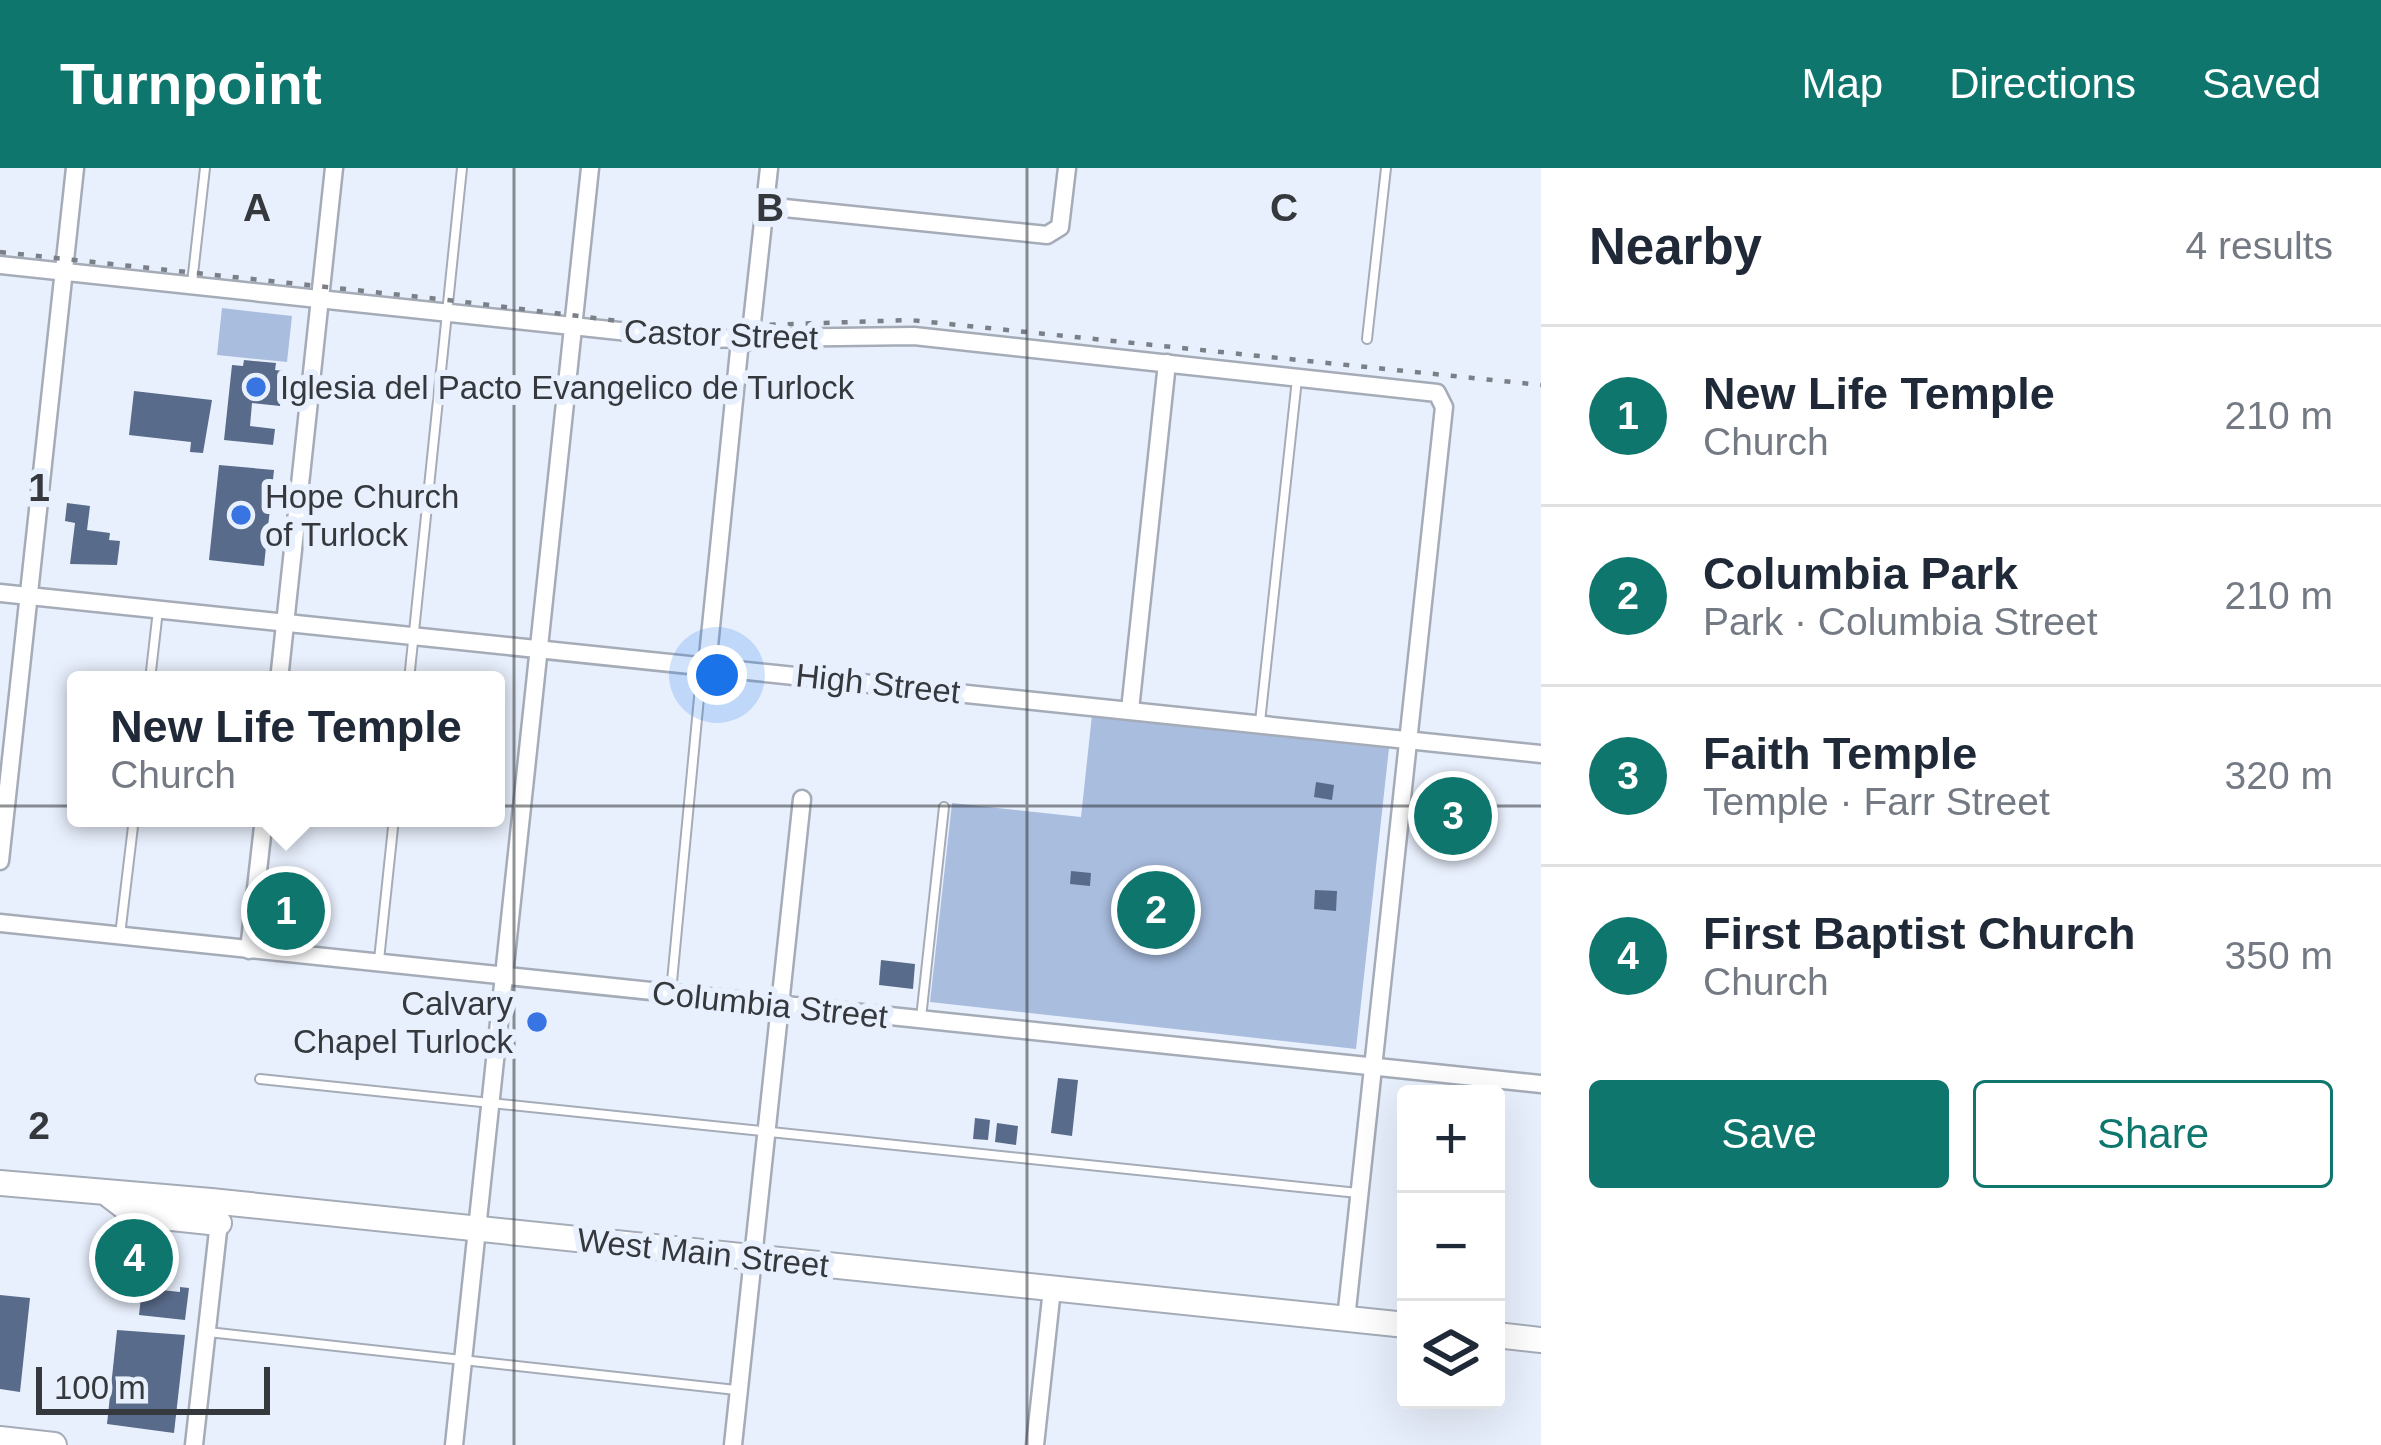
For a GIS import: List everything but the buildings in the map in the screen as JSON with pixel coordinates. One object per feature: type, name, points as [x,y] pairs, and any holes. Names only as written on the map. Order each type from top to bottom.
[{"type":"main road","name":"West Main Street","points":[[0,1183],[220,1212],[477,1229],[1397,1324]]},
{"type":"main road","points":[[1505,1336],[1541,1340]]},
{"type":"main road","points":[[0,1439],[54,1445]]},
{"type":"street","points":[[0,861],[75,168]]},
{"type":"street","points":[[280,671],[334,168]]},
{"type":"street","points":[[454,1445],[590,168]]},
{"type":"street","points":[[705,666],[769,168]]},
{"type":"street","points":[[765,206],[1047,235],[1060,227],[1067,168]]},
{"type":"street","name":"Castor Street","points":[[0,265],[574,326],[745,341],[901,335],[1431,391],[1441,396],[1444,407],[1408,740]]},
{"type":"street","points":[[1130,710],[1167,363]]},
{"type":"street","name":"High Street","points":[[0,593],[1541,754]]},
{"type":"street","points":[[1346,1319],[1408,740]]},
{"type":"street","points":[[733,1445],[802,799]]},
{"type":"street","points":[[249,950],[263,827]]},
{"type":"street","name":"Columbia Street","points":[[0,923],[1541,1084]]},
{"type":"street","points":[[194,1445],[220,1212]]},
{"type":"street","points":[[1035,1445],[1052,1289]]},
{"type":"lane","points":[[192,285],[205,168]]},
{"type":"lane","points":[[410,671],[462,168]]},
{"type":"lane","points":[[1367,339],[1386,168]]},
{"type":"lane","points":[[1260,724],[1298,378]]},
{"type":"lane","points":[[150,671],[158,610]]},
{"type":"lane","points":[[670,993],[705,666]]},
{"type":"lane","points":[[921,1019],[944,807]]},
{"type":"lane","points":[[120,937],[133,827]]},
{"type":"lane","points":[[378,964],[393,827]]},
{"type":"lane","points":[[260,1079],[1359,1193]]},
{"type":"lane","points":[[207,1332],[739,1390]]},
{"type":"shaded area","points":[[222,308],[292,316],[287,362],[217,355]]},
{"type":"shaded area","points":[[1092,715],[1389,748],[1356,1049],[930,1002],[952,803],[1081,817]]},
{"type":"railway","points":[[0,252],[676,328],[910,320],[1541,385]]},
{"type":"place","name":"Iglesia del Pacto Evangelico de Turlock","points":[[256,387]]},
{"type":"place","name":"Hope Church of Turlock","points":[[241,515]]},
{"type":"place","name":"Faith Temple","points":[[1453,816]]},
{"type":"place","name":"Columbia Park","points":[[1156,910]]},
{"type":"place","name":"New Life Temple","points":[[286,911]]},
{"type":"place","name":"Calvary Chapel Turlock","points":[[537,1022]]},
{"type":"place","name":"First Baptist Church","points":[[134,1258]]}]
